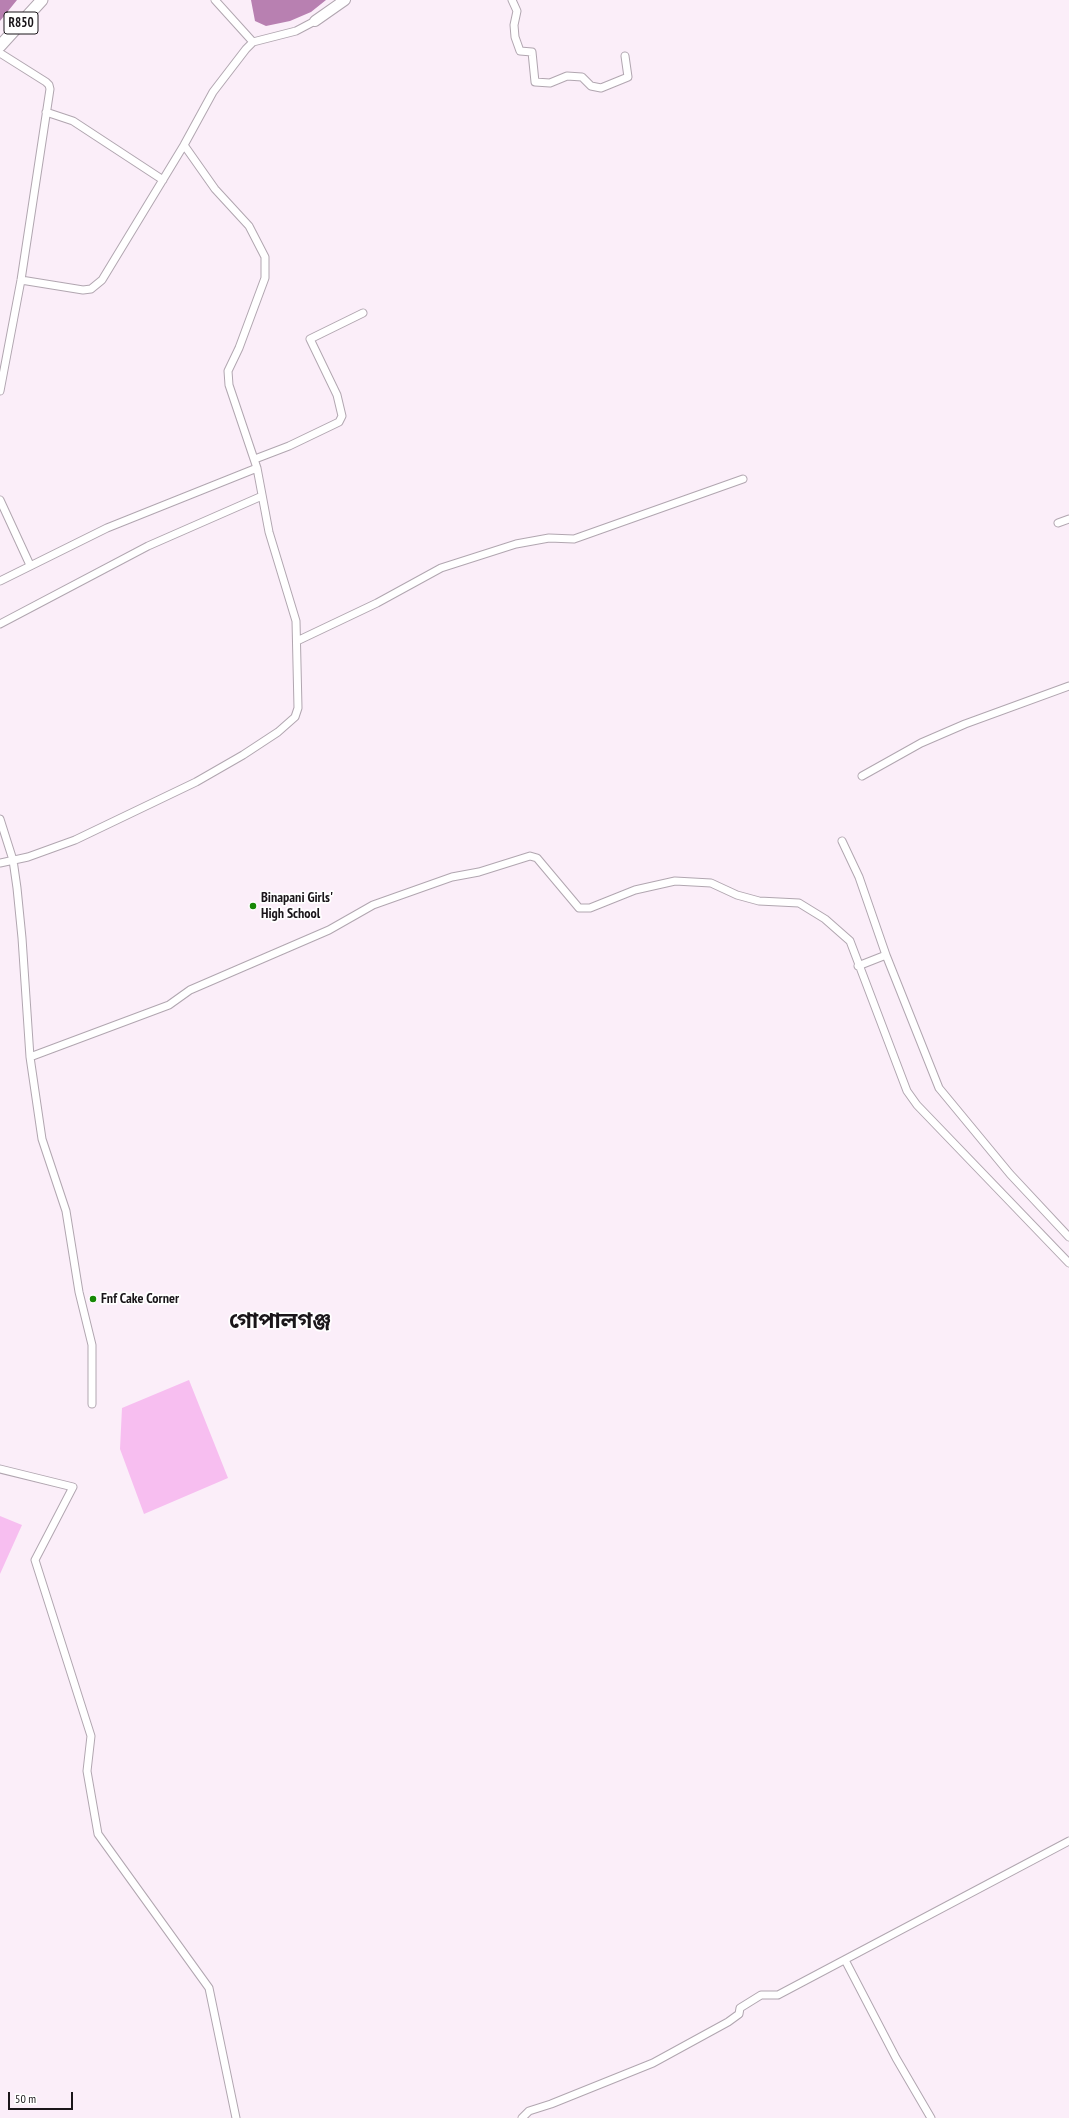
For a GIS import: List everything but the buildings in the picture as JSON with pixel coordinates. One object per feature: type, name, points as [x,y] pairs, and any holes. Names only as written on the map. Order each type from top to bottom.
[{"type":"main road","name":"R850","points":[[0,46],[42,0]]},
{"type":"street","points":[[215,0],[253,42]]},
{"type":"street","points":[[22,280],[76,290],[91,289],[102,280],[184,145],[213,92],[246,49],[253,42],[296,31],[315,21],[345,0]]},
{"type":"street","points":[[512,0],[517,11],[514,25],[515,37],[520,51],[532,52],[535,82],[550,83],[567,76],[582,77],[591,86],[601,88],[628,77],[625,56]]},
{"type":"street","points":[[0,53],[49,84],[22,280],[0,391]]},
{"type":"street","points":[[46,112],[66,117],[163,180]]},
{"type":"street","points":[[0,863],[28,857],[75,840],[130,815],[196,782],[244,755],[278,732],[295,717],[298,708],[296,621],[269,532],[255,459],[229,385],[228,371],[239,348],[265,278],[265,257],[249,226],[215,189],[184,145]]},
{"type":"street","points":[[255,459],[289,446],[339,422],[342,416],[336,395],[310,339],[362,313]]},
{"type":"street","points":[[0,581],[108,528],[257,468]]},
{"type":"street","points":[[296,641],[376,603],[441,568],[516,544],[549,538],[574,540],[743,479]]},
{"type":"street","points":[[0,624],[148,546],[262,496]]},
{"type":"street","points":[[0,500],[30,565]]},
{"type":"street","points":[[1058,524],[1069,519]]},
{"type":"street","points":[[862,776],[921,743],[965,724],[1069,686]]},
{"type":"street","points":[[0,818],[13,860],[22,938],[30,1057],[42,1139],[66,1211],[79,1292],[92,1345],[92,1404]]},
{"type":"street","points":[[842,841],[860,877],[884,956],[939,1088],[1010,1174],[1069,1237]]},
{"type":"street","points":[[30,1057],[169,1005],[190,990],[329,930],[373,905],[452,877],[479,872],[530,856],[537,858],[579,908],[590,908],[635,890],[675,881],[711,883],[738,895],[759,902],[799,903],[825,919],[850,941],[861,965],[907,1091],[922,1111],[1069,1263]]},
{"type":"street","points":[[861,965],[884,956]]},
{"type":"street","points":[[0,1468],[73,1487],[35,1560],[91,1736],[87,1771],[98,1834],[209,1988],[236,2118]]},
{"type":"street","points":[[522,2118],[529,2111],[551,2104],[653,2063],[728,2022],[739,2014],[740,2008],[761,1996],[778,1995],[1069,1841]]},
{"type":"street","points":[[845,1960],[899,2064],[931,2118]]},
{"type":"shaded area","points":[[0,0],[17,0],[0,21]]},
{"type":"shaded area","points":[[251,0],[326,0],[311,12],[290,21],[266,26],[255,21]]},
{"type":"shaded area","points":[[189,1380],[228,1478],[144,1514],[120,1449],[122,1408]]},
{"type":"shaded area","points":[[0,1516],[22,1525],[0,1574]]},
{"type":"place","name":"Binapani Girls' High School","points":[[253,906]]},
{"type":"place","name":"Fnf Cake Corner","points":[[93,1299]]},
{"type":"district","name":"গোপালগঞ্জ","points":[[280,1322]]}]
